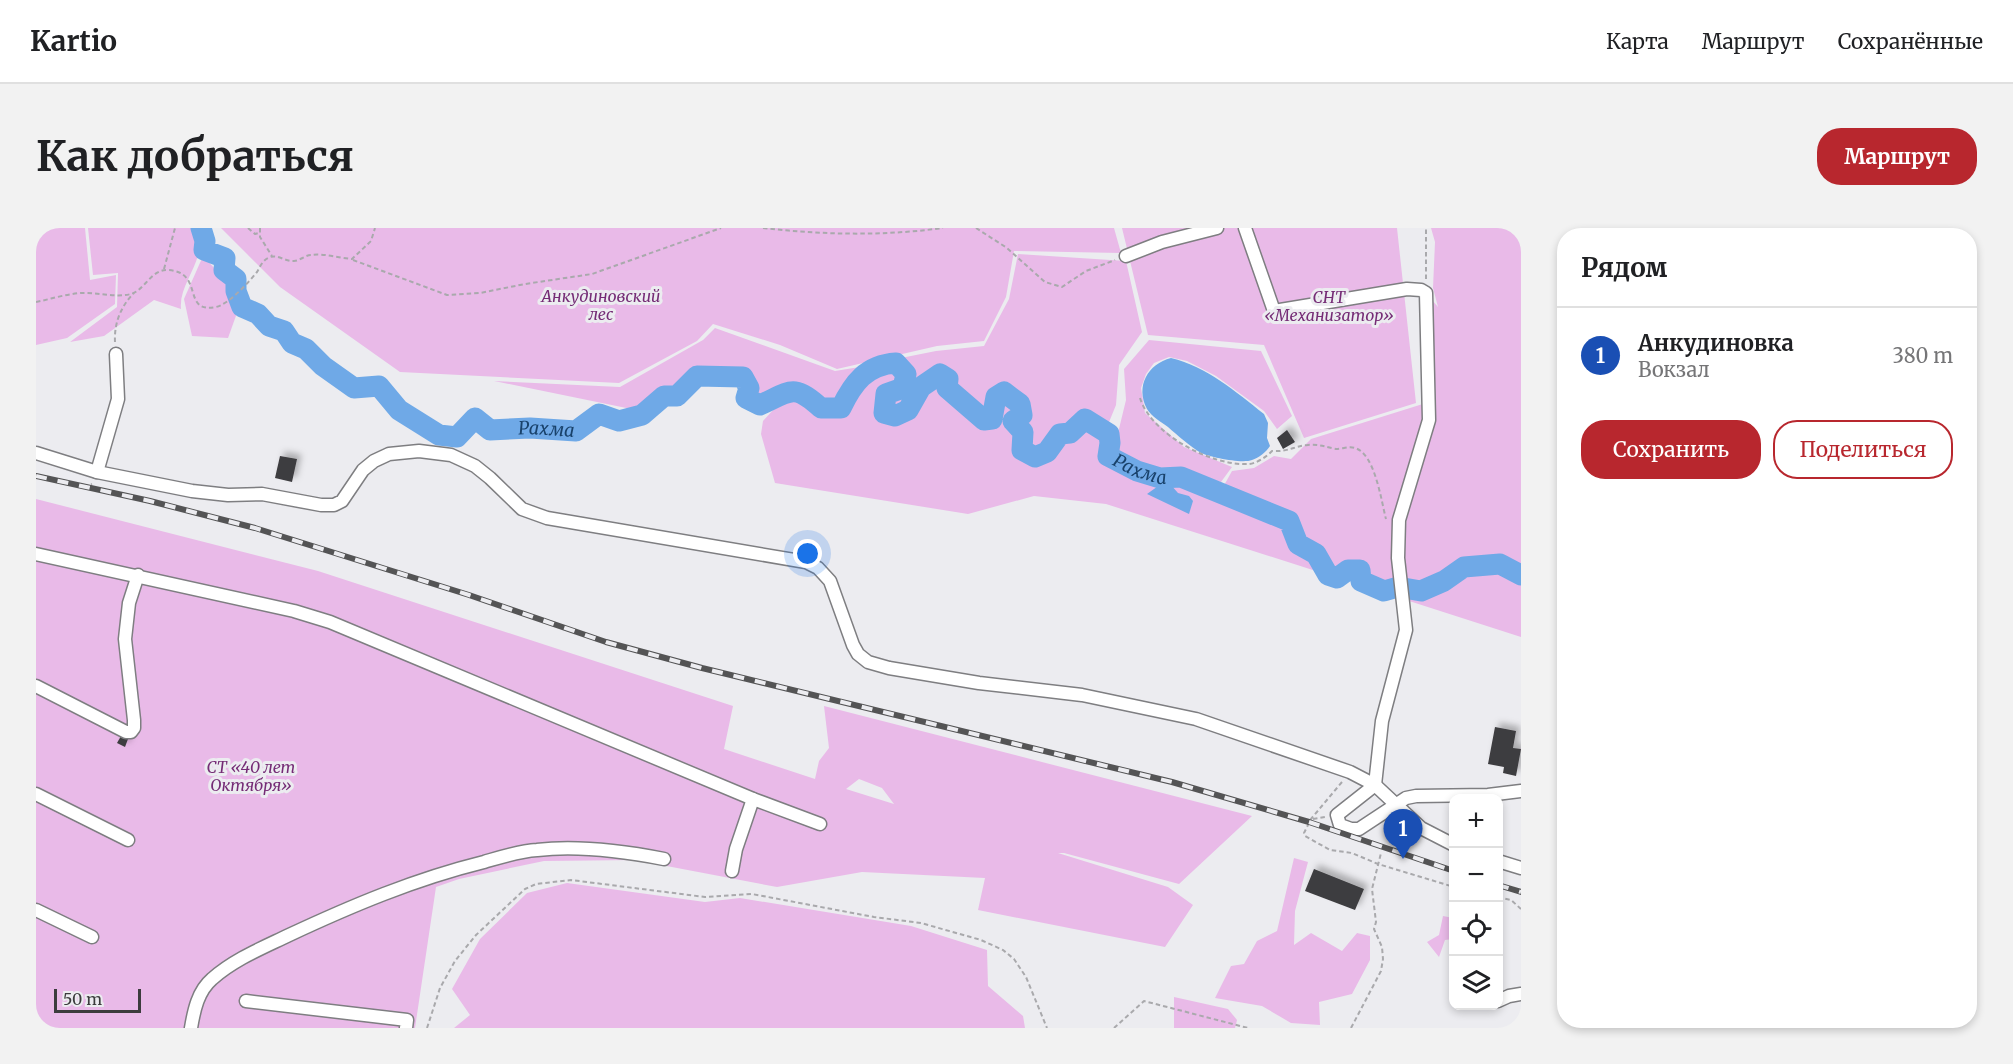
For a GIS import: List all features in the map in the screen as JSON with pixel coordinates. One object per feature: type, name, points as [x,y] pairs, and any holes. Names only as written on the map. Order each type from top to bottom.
[{"type":"street","points":[[1126,256],[1162,242],[1217,228]]},
{"type":"street","points":[[1245,228],[1274,311],[1407,289],[1422,290],[1426,293],[1429,420],[1399,520],[1399,577],[1406,630],[1382,721],[1375,785],[1337,815],[1340,825],[1359,829],[1406,798],[1416,796],[1488,795],[1521,791]]},
{"type":"street","points":[[97,472],[118,399],[116,354]]},
{"type":"street","points":[[36,453],[97,472],[192,491],[228,495],[262,494],[321,505],[334,505],[342,501],[363,470],[374,461],[389,454],[420,450],[451,455],[475,466],[522,509],[547,518],[806,562],[818,568],[830,581],[853,645],[858,654],[868,662],[889,668],[979,683],[1082,695],[1196,719],[1350,772],[1375,785],[1420,828],[1449,842]]},
{"type":"street","points":[[36,554],[294,611],[330,622],[753,799],[820,824]]},
{"type":"street","points":[[36,686],[126,732],[131,732],[134,728],[134,720],[125,639],[129,603],[138,575]]},
{"type":"street","points":[[36,794],[128,840]]},
{"type":"street","points":[[732,871],[736,849],[753,799]]},
{"type":"street","points":[[191,1028],[201,992],[212,979],[248,955],[346,908],[444,872],[539,849],[616,850],[664,859]]},
{"type":"street","points":[[1503,863],[1521,868]]},
{"type":"street","points":[[36,910],[92,938]]},
{"type":"street","points":[[1503,999],[1521,994]]},
{"type":"street","points":[[246,1001],[407,1020],[406,1028]]},
{"type":"path","points":[[36,237],[38,228]]},
{"type":"path","points":[[164,270],[175,228]]},
{"type":"path","points":[[248,228],[255,234],[259,233]]},
{"type":"path","points":[[260,228],[259,233],[272,256]]},
{"type":"path","points":[[352,259],[371,241],[375,228]]},
{"type":"path","points":[[116,354],[115,338],[119,315],[124,303],[157,272],[164,270],[184,275],[189,279],[193,296],[198,304],[208,308],[219,306],[234,295],[257,272],[264,259],[272,256],[294,261],[310,254],[352,259],[447,295],[480,293],[592,274],[721,228]]},
{"type":"path","points":[[763,228],[815,234],[943,228]]},
{"type":"path","points":[[976,228],[1006,248],[1045,282],[1062,287],[1086,271],[1126,256]]},
{"type":"path","points":[[1426,228],[1426,293]]},
{"type":"path","points":[[36,302],[81,293],[123,295],[134,293]]},
{"type":"path","points":[[1140,398],[1143,407],[1154,422],[1198,454],[1222,461],[1250,465],[1272,451],[1285,452],[1304,445],[1317,444],[1338,449],[1354,448],[1367,456],[1390,528]]},
{"type":"path","points":[[1350,772],[1311,819],[1305,836],[1330,850],[1352,853],[1378,864],[1449,885]]},
{"type":"path","points":[[1311,819],[1337,815]]},
{"type":"path","points":[[1351,1028],[1381,971],[1382,947],[1374,929],[1376,922],[1372,889],[1381,854]]},
{"type":"path","points":[[427,1028],[440,988],[455,961],[476,935],[525,889],[536,884],[571,880],[705,897],[752,894],[874,917],[921,923],[981,940],[1003,950],[1014,959],[1026,977],[1047,1028]]},
{"type":"path","points":[[1503,899],[1511,900],[1521,909]]},
{"type":"path","points":[[1114,1028],[1144,1000],[1248,1028]]},
{"type":"green space","points":[[41,228],[85,228],[90,280],[116,275],[115,304],[67,338],[36,345],[36,246]]},
{"type":"green space","points":[[88,228],[194,228],[199,249],[184,288],[181,309],[154,300],[104,336],[70,342],[117,307],[118,273],[93,275]]},
{"type":"green space","name":"Анкудиновский лес","points":[[221,228],[1114,228],[1121,253],[1014,251],[1006,297],[984,341],[937,346],[837,369],[780,345],[713,324],[697,341],[619,383],[400,372],[280,287]]},
{"type":"green space","name":"СНТ «Механизатор»","points":[[1122,228],[1397,228],[1416,403],[1304,438],[1264,345],[1148,335]]},
{"type":"green space","points":[[1431,228],[1521,228],[1521,571],[1501,560],[1462,564],[1440,579],[1421,586],[1407,584],[1404,565],[1407,509],[1435,423],[1426,293],[1438,307],[1433,288],[1435,242]]},
{"type":"green space","points":[[1018,254],[1126,261],[1142,332],[1119,365],[1116,405],[1107,427],[1083,416],[1056,432],[1040,450],[1028,445],[1027,431],[1021,424],[1029,416],[1025,403],[1006,387],[996,391],[985,414],[953,387],[953,378],[942,369],[923,379],[905,402],[895,406],[892,399],[909,389],[911,370],[901,358],[936,351],[984,346],[1009,299]]},
{"type":"green space","points":[[203,256],[231,286],[237,313],[228,338],[192,336],[184,299]]},
{"type":"green space","points":[[715,328],[835,371],[872,365],[845,385],[835,404],[822,403],[804,388],[786,387],[761,399],[751,396],[753,386],[745,372],[694,372],[675,392],[661,392],[641,411],[494,381],[620,387],[703,340]]},
{"type":"green space","points":[[1149,340],[1261,351],[1292,416],[1277,429],[1264,411],[1216,376],[1187,361],[1169,357],[1154,363],[1146,374],[1141,388],[1145,413],[1184,447],[1232,467],[1221,482],[1142,466],[1116,453],[1126,400],[1124,369]]},
{"type":"green space","points":[[886,369],[898,376],[896,385],[881,391],[879,416],[897,420],[911,415],[927,389],[941,384],[942,390],[983,424],[996,422],[1005,400],[1015,414],[1008,422],[1017,434],[1019,451],[1030,459],[1043,460],[1063,437],[1073,436],[1087,425],[1104,439],[1104,459],[1156,480],[1181,483],[1285,526],[1293,544],[1313,556],[1319,572],[1106,504],[1034,496],[968,514],[775,483],[761,434],[763,421],[785,397],[802,398],[821,414],[844,414],[858,385]]},
{"type":"green space","points":[[1426,403],[1426,420],[1397,517],[1397,582],[1384,587],[1366,578],[1362,568],[1348,566],[1336,572],[1329,569],[1317,551],[1300,541],[1290,519],[1222,489],[1232,471],[1254,468],[1274,456],[1291,459],[1311,439]]},
{"type":"green space","name":"СТ «40 лет Октября»","points":[[36,499],[318,571],[733,706],[724,749],[815,779],[819,761],[829,748],[824,706],[1252,816],[1179,884],[1058,853],[1168,887],[1193,905],[1165,947],[978,910],[985,878],[862,872],[777,887],[635,860],[544,861],[459,879],[436,887],[415,1028],[36,1028]],"holes":[[[859,779],[882,788],[894,804],[846,789]]]},
{"type":"green space","points":[[1499,567],[1521,579],[1521,637],[1406,600],[1405,592],[1420,594],[1446,585],[1465,571]]},
{"type":"green space","points":[[1294,858],[1308,862],[1295,911],[1294,945],[1311,933],[1342,951],[1357,933],[1370,936],[1370,960],[1352,994],[1319,1002],[1320,1025],[1291,1023],[1262,1006],[1215,998],[1231,966],[1244,964],[1257,941],[1277,931]]},
{"type":"green space","points":[[567,883],[705,902],[740,898],[911,926],[987,950],[988,986],[1023,1016],[1025,1028],[454,1028],[470,1015],[452,989],[480,939],[527,893]]},
{"type":"green space","points":[[1443,916],[1449,917],[1449,940],[1445,940],[1439,957],[1427,942],[1439,935]]},
{"type":"green space","points":[[1174,997],[1228,1009],[1237,1020],[1235,1028],[1174,1028]]},
{"type":"water","points":[[1171,358],[1209,374],[1264,414],[1268,423],[1267,438],[1270,446],[1262,455],[1252,460],[1241,461],[1205,455],[1151,414],[1144,400],[1143,384],[1156,365]]},
{"type":"water","points":[[1161,484],[1170,484],[1178,493],[1189,496],[1193,501],[1189,514],[1147,494]]},
{"type":"building","points":[[1287,430],[1295,442],[1283,449],[1277,438]]},
{"type":"building","points":[[280,456],[297,459],[292,482],[275,478]]},
{"type":"building","points":[[1495,727],[1516,731],[1513,748],[1521,749],[1516,776],[1503,773],[1504,767],[1488,764]]},
{"type":"building","points":[[121,736],[128,739],[125,747],[117,743]]},
{"type":"building","points":[[1314,869],[1364,889],[1355,910],[1305,891]]},
{"type":"waterway","name":"Рахма","points":[[201,228],[205,241],[204,250],[225,258],[224,270],[236,279],[236,291],[242,307],[258,314],[269,326],[284,331],[292,343],[306,349],[323,366],[354,388],[379,386],[399,410],[439,435],[457,437],[475,418],[490,430],[530,428],[576,431],[599,414],[619,421],[642,415],[664,396],[677,396],[697,376],[743,377],[749,388],[746,398],[760,405],[786,393],[798,392],[821,408],[841,408],[850,391],[862,377],[876,367],[896,363],[906,374],[903,388],[886,394],[884,413],[895,416],[908,410],[921,387],[940,374],[948,379],[947,388],[984,420],[992,419],[996,397],[1004,392],[1020,404],[1022,415],[1013,421],[1023,432],[1022,450],[1035,457],[1047,452],[1060,434],[1070,433],[1085,419],[1109,434],[1108,456],[1137,471],[1160,478],[1181,477],[1289,521],[1298,544],[1316,554],[1328,575],[1337,578],[1348,570],[1360,570],[1361,581],[1384,591],[1398,587],[1421,591],[1444,581],[1464,567],[1500,564],[1521,575]]},
{"type":"railway","points":[[36,476],[150,501],[255,528],[469,595],[606,642],[702,668],[1172,782],[1309,822],[1449,869]]},
{"type":"railway","points":[[1503,887],[1521,892]]},
{"type":"place","name":"Анкудиновка","points":[[1403,859]]}]
